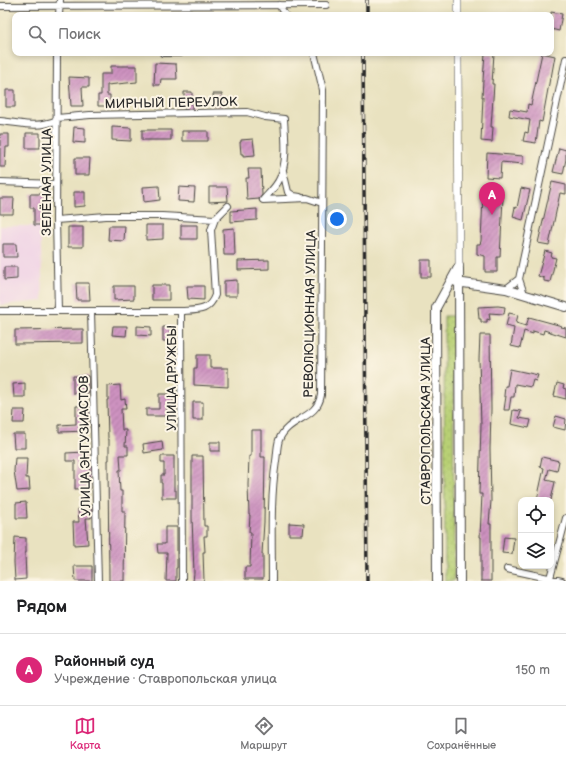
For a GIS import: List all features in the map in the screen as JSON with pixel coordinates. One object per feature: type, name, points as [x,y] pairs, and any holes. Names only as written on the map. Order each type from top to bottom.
[{"type":"main road","name":"СТАВРОПОЛЬСКАЯ УЛИЦА","points":[[437,581],[436,308],[459,266]]},
{"type":"main road","name":"СТАВРОПОЛЬСКАЯ УЛИЦА","points":[[459,266],[460,581]]},
{"type":"main road","points":[[451,282],[506,289],[566,307]]},
{"type":"street","points":[[458,0],[458,12]]},
{"type":"street","points":[[0,6],[60,3],[326,5]]},
{"type":"street","points":[[279,5],[283,12]]},
{"type":"street","name":"ЗЕЛЁНАЯ УЛИЦА","points":[[57,56],[56,220],[58,311]]},
{"type":"street","name":"РЕВОЛЮЦИОННАЯ УЛИЦА","points":[[272,581],[272,487],[279,440],[286,428],[314,410],[320,403],[321,395],[323,90],[315,56]]},
{"type":"street","name":"СТАВРОПОЛЬСКАЯ УЛИЦА","points":[[458,56],[459,266]]},
{"type":"street","points":[[524,294],[519,279],[566,59]]},
{"type":"street","name":"МИРНЫЙ ПЕРЕУЛОК","points":[[0,121],[32,126],[51,123],[57,119],[90,115],[247,112],[265,117],[284,119],[285,154],[283,169]]},
{"type":"street","points":[[283,169],[288,192],[294,196],[307,198],[322,203]]},
{"type":"street","points":[[283,169],[280,179],[263,200],[307,198]]},
{"type":"street","points":[[0,182],[56,184]]},
{"type":"street","points":[[56,220],[113,216],[162,216],[215,219],[228,206]]},
{"type":"street","name":"УЛИЦА ДРУЖБЫ","points":[[182,581],[181,311],[204,309],[212,303],[215,295],[211,230],[215,219]]},
{"type":"street","points":[[506,289],[519,279]]},
{"type":"street","points":[[0,311],[181,311]]},
{"type":"street","name":"УЛИЦА ЭНТУЗИАСТОВ","points":[[91,311],[98,581]]},
{"type":"street","points":[[550,578],[566,518]]},
{"type":"street","points":[[507,569],[562,581]]},
{"type":"shaded area","points":[[0,226],[40,226],[43,301],[0,305]]},
{"type":"green space","points":[[444,316],[453,316],[454,581],[445,581]]},
{"type":"building","points":[[554,13],[562,14],[559,31],[554,30]]},
{"type":"building","points":[[485,56],[494,56],[492,84],[494,84],[491,127],[493,127],[492,142],[481,141]]},
{"type":"building","points":[[541,56],[555,56],[542,122],[539,121],[536,143],[523,141],[525,132],[528,133],[530,120],[509,116],[510,109],[527,112],[528,104],[531,105]]},
{"type":"building","points":[[155,63],[176,64],[177,79],[161,79],[160,85],[154,85]]},
{"type":"building","points":[[111,66],[137,66],[137,82],[107,85],[107,95],[110,95],[110,106],[98,106],[98,95],[101,95],[101,74],[111,74]]},
{"type":"building","points":[[69,77],[89,78],[89,87],[82,87],[83,106],[71,106]]},
{"type":"building","points":[[6,90],[15,90],[15,107],[6,107]]},
{"type":"building","points":[[184,92],[192,92],[192,109],[184,109]]},
{"type":"building","points":[[213,94],[222,94],[222,106],[214,106]]},
{"type":"building","points":[[74,127],[85,128],[85,143],[73,142]]},
{"type":"building","points":[[112,127],[131,128],[131,141],[112,140]]},
{"type":"building","points":[[142,130],[171,130],[171,140],[142,140]]},
{"type":"building","points":[[182,131],[208,131],[208,141],[182,141]]},
{"type":"building","points":[[26,133],[40,133],[40,148],[26,148]]},
{"type":"building","points":[[0,134],[9,134],[9,147],[6,147],[5,167],[0,167]]},
{"type":"building","points":[[253,139],[255,155],[243,156],[243,154],[241,154],[241,140]]},
{"type":"building","points":[[559,148],[566,150],[563,174],[553,172]]},
{"type":"building","points":[[487,153],[523,156],[523,164],[501,162],[500,178],[486,177]]},
{"type":"building","points":[[75,158],[90,158],[89,175],[75,175]]},
{"type":"building","points":[[248,169],[261,169],[262,195],[259,199],[247,200],[246,178],[249,178]]},
{"type":"building","points":[[552,182],[566,185],[566,194],[560,193],[549,245],[538,243]]},
{"type":"building","points":[[159,186],[160,200],[144,202],[143,187]]},
{"type":"building","points":[[179,187],[195,188],[194,202],[178,201]]},
{"type":"building","points":[[209,187],[227,187],[228,201],[209,202]]},
{"type":"building","points":[[521,188],[530,190],[523,220],[513,217],[515,207],[517,208]]},
{"type":"building","points":[[74,192],[85,192],[85,206],[74,207]]},
{"type":"building","points":[[30,194],[45,194],[45,225],[34,225],[34,208],[30,208]]},
{"type":"building","points":[[483,196],[503,197],[500,257],[497,257],[497,272],[485,272],[485,256],[477,254],[477,244],[480,244],[481,241]]},
{"type":"building","points":[[0,198],[14,198],[13,214],[0,214]]},
{"type":"building","points":[[257,209],[257,220],[231,222],[231,211]]},
{"type":"building","points":[[146,225],[163,225],[163,239],[146,240]]},
{"type":"building","points":[[181,225],[197,225],[197,239],[181,239]]},
{"type":"building","points":[[109,226],[125,226],[124,241],[108,240]]},
{"type":"building","points":[[68,227],[83,227],[83,247],[68,247]]},
{"type":"building","points":[[234,228],[235,255],[224,255],[223,229]]},
{"type":"building","points":[[3,244],[16,244],[17,257],[3,257]]},
{"type":"building","points":[[545,251],[552,253],[551,257],[556,258],[550,282],[544,281],[544,278],[538,276]]},
{"type":"building","points":[[269,260],[269,269],[238,270],[238,261]]},
{"type":"building","points":[[421,260],[431,260],[431,277],[421,277]]},
{"type":"building","points":[[4,267],[17,267],[17,279],[4,280]]},
{"type":"building","points":[[237,280],[237,296],[224,296],[224,281]]},
{"type":"building","points":[[76,283],[89,283],[90,300],[77,300]]},
{"type":"building","points":[[152,285],[169,285],[169,300],[152,300]]},
{"type":"building","points":[[114,286],[134,286],[134,299],[114,300]]},
{"type":"building","points":[[187,286],[204,286],[204,300],[188,299]]},
{"type":"building","points":[[478,307],[505,307],[504,314],[489,313],[490,320],[487,319],[487,322],[481,322],[481,319],[479,319]]},
{"type":"building","points":[[509,313],[518,315],[516,323],[526,326],[529,317],[562,326],[561,327],[566,328],[566,337],[544,330],[543,334],[533,331],[533,334],[524,331],[520,348],[511,346],[514,328],[506,326]]},
{"type":"building","points":[[113,326],[127,326],[126,336],[112,335]]},
{"type":"building","points":[[137,326],[151,327],[151,336],[137,335]]},
{"type":"building","points":[[163,327],[170,327],[170,341],[163,341]]},
{"type":"building","points":[[83,329],[83,343],[15,344],[15,330]]},
{"type":"building","points":[[480,335],[490,335],[491,501],[489,524],[491,524],[491,581],[481,581],[480,537],[482,494],[479,494],[481,425],[479,359]]},
{"type":"building","points":[[197,355],[210,355],[210,368],[228,368],[228,387],[194,385],[194,368],[197,368]]},
{"type":"building","points":[[510,369],[538,375],[536,381],[533,380],[531,387],[515,384],[514,397],[511,397],[509,410],[504,410],[506,396],[504,396],[505,386],[507,386]]},
{"type":"building","points":[[73,376],[88,376],[88,393],[73,393]]},
{"type":"building","points":[[25,383],[25,397],[14,397],[13,384]]},
{"type":"building","points":[[557,383],[564,385],[563,388],[566,389],[566,399],[554,396]]},
{"type":"building","points":[[120,385],[121,400],[125,399],[126,409],[121,409],[122,430],[126,430],[125,446],[128,446],[128,455],[120,455],[121,470],[119,470],[120,491],[122,491],[122,511],[125,511],[124,581],[109,581],[109,439],[107,400],[108,386]]},
{"type":"building","points":[[159,394],[173,394],[173,405],[167,405],[167,416],[146,416],[146,409],[159,409]]},
{"type":"building","points":[[193,402],[203,402],[203,420],[193,420]]},
{"type":"building","points":[[76,406],[88,406],[88,431],[59,432],[59,425],[76,424]]},
{"type":"building","points":[[14,410],[25,410],[24,423],[13,423]]},
{"type":"building","points":[[513,410],[521,411],[519,418],[531,420],[529,428],[511,424]]},
{"type":"building","points":[[556,416],[566,419],[565,430],[553,427]]},
{"type":"building","points":[[251,430],[261,430],[261,457],[265,457],[262,554],[263,579],[245,579],[245,567],[250,567],[251,532],[249,532],[250,515],[248,485],[249,456],[251,456]]},
{"type":"building","points":[[13,434],[25,434],[25,448],[14,448]]},
{"type":"building","points":[[162,441],[163,450],[144,453],[143,444]]},
{"type":"building","points":[[210,442],[220,442],[220,451],[210,451]]},
{"type":"building","points":[[85,452],[85,464],[89,464],[90,488],[75,489],[75,461],[66,461],[66,453]]},
{"type":"building","points":[[161,456],[174,456],[174,490],[176,490],[176,498],[162,498],[161,475],[164,475],[164,463],[161,463]]},
{"type":"building","points":[[192,456],[203,456],[204,526],[207,526],[207,536],[204,536],[205,552],[203,552],[204,581],[193,581]]},
{"type":"building","points":[[542,457],[559,461],[557,471],[549,469],[546,480],[555,482],[552,497],[538,497],[544,468],[540,467]]},
{"type":"building","points":[[15,458],[27,458],[26,478],[29,478],[30,490],[17,491],[14,471]]},
{"type":"building","points":[[26,502],[27,518],[16,518],[16,503]]},
{"type":"building","points":[[78,509],[91,509],[91,518],[86,518],[88,544],[74,545],[73,522],[79,522]]},
{"type":"building","points":[[289,523],[304,524],[303,535],[289,535]]},
{"type":"building","points":[[165,527],[177,527],[176,581],[166,581],[167,553],[158,553],[157,544],[165,544]]},
{"type":"building","points":[[15,537],[26,538],[26,579],[15,580]]},
{"type":"building","points":[[504,537],[514,538],[512,554],[502,553]]},
{"type":"building","points":[[74,566],[92,566],[92,581],[75,581]]},
{"type":"railway","points":[[367,0],[367,12]]},
{"type":"railway","points":[[363,56],[367,581]]},
{"type":"place","name":"Районный суд","points":[[492,215]]}]
